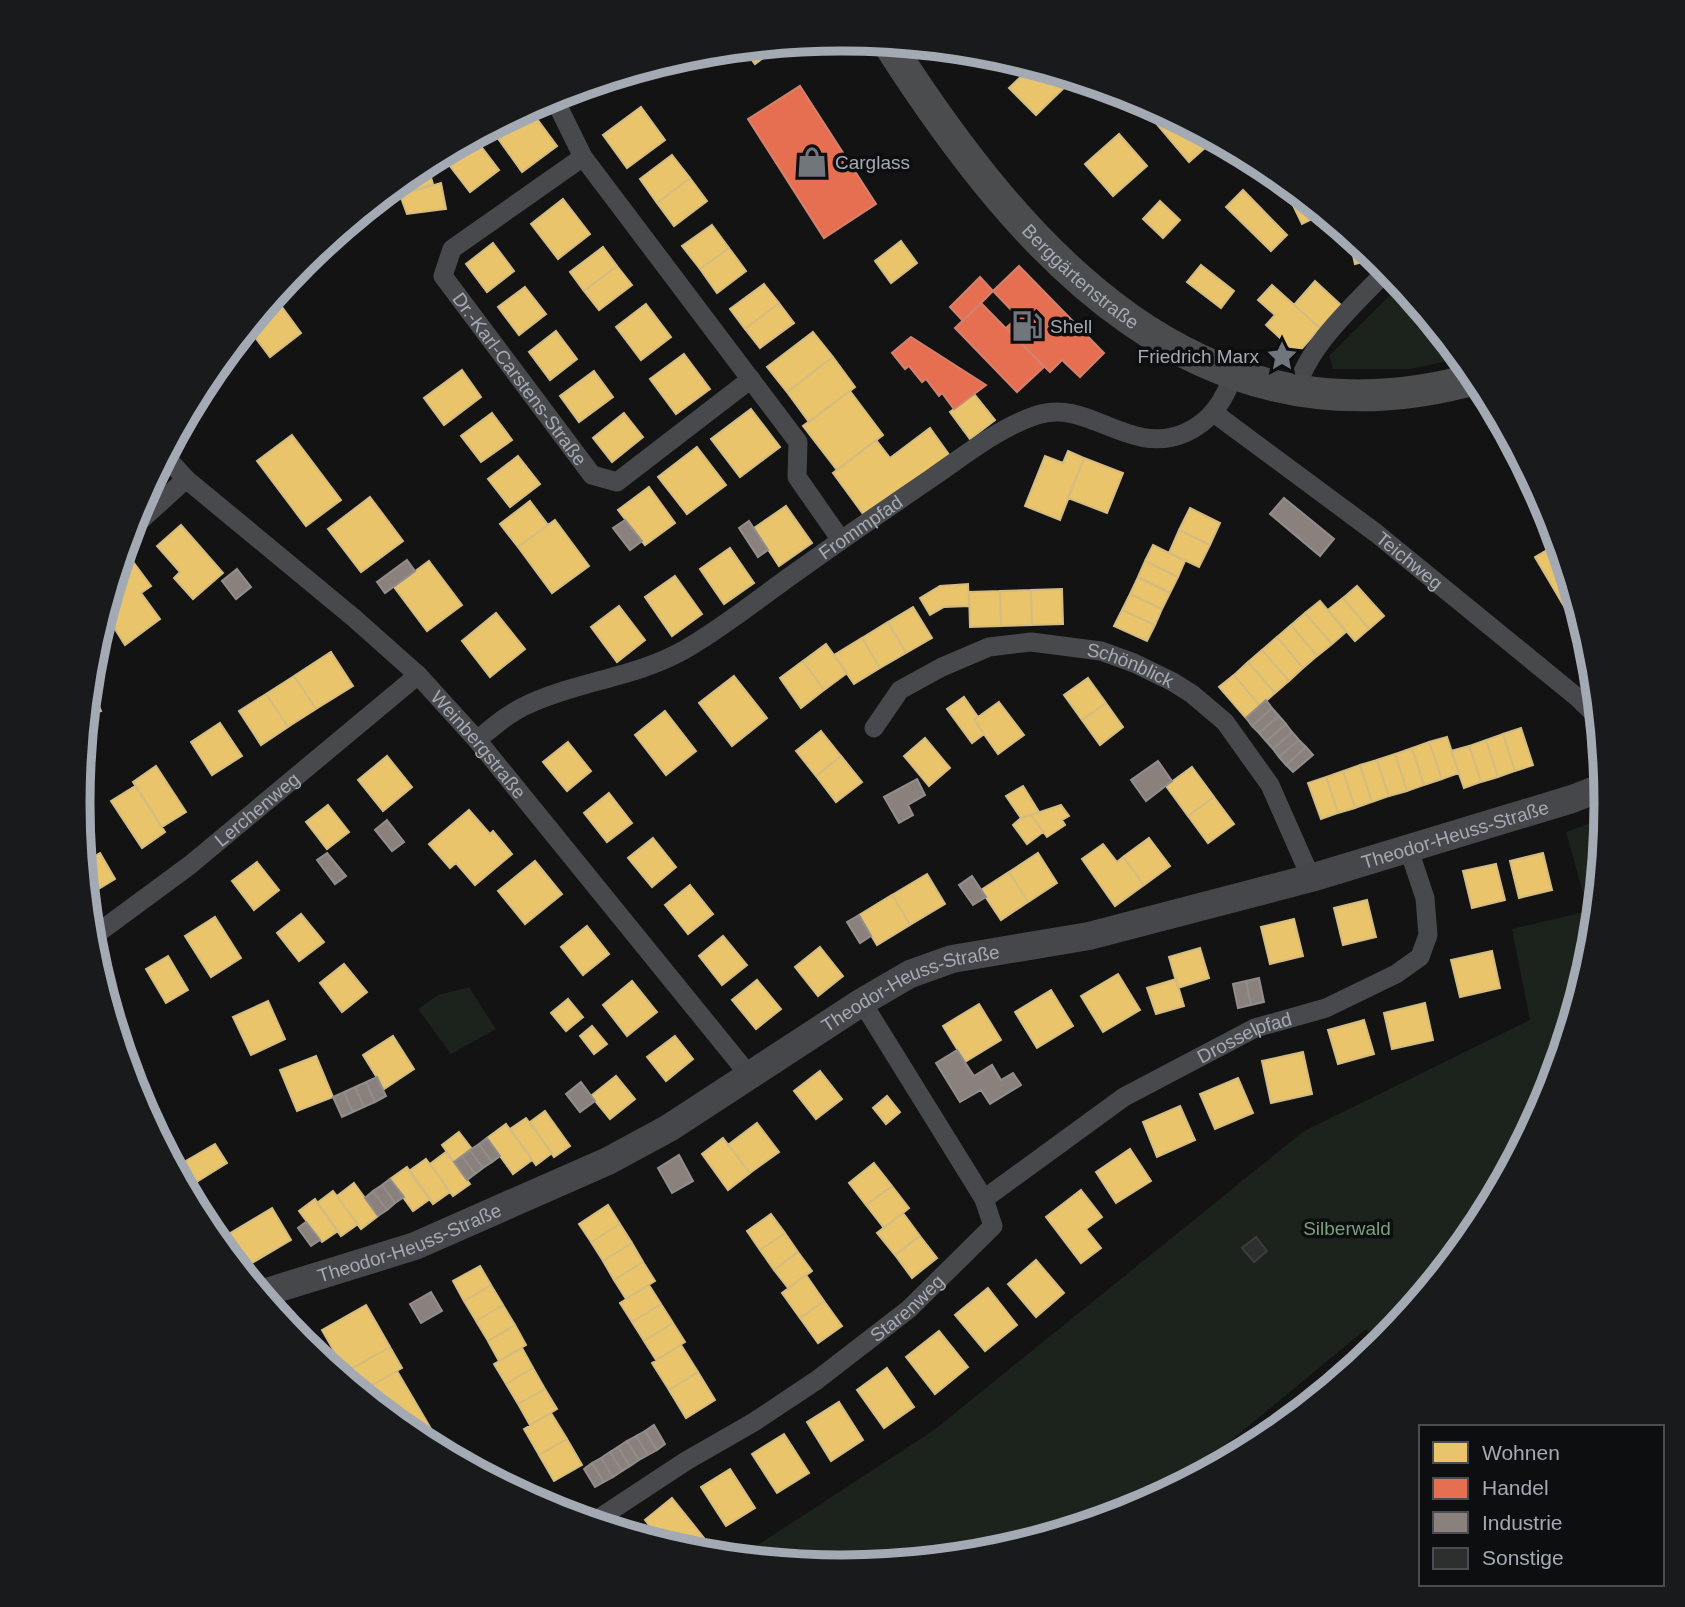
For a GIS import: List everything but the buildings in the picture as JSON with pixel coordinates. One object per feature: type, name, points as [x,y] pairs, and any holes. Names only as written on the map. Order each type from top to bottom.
[{"type":"main road","name":"Berggärtenstraße","points":[[894,52],[945,128],[1014,216],[1063,266],[1134,324],[1192,357],[1234,374],[1296,391],[1340,396],[1389,394],[1465,381]]},
{"type":"street","points":[[558,107],[583,157],[798,442],[797,477],[841,540]]},
{"type":"street","name":"Dr.-Karl-Carstens-Straße","points":[[583,157],[452,249],[443,276],[592,475],[617,482],[751,379]]},
{"type":"street","points":[[1296,391],[1300,375],[1316,349],[1380,277]]},
{"type":"street","name":"Frommpfad","points":[[477,740],[530,703],[632,672],[703,639],[841,540],[1023,420],[1042,414],[1072,413],[1127,435],[1160,440],[1191,430],[1214,413],[1222,403],[1234,374]]},
{"type":"street","name":"Teichweg","points":[[1214,413],[1376,533],[1589,709]]},
{"type":"street","name":"Weinbergstraße","points":[[171,463],[187,479],[418,675],[477,740],[749,1075]]},
{"type":"street","points":[[147,515],[187,479]]},
{"type":"street","name":"Schönblick","points":[[874,729],[900,690],[942,667],[989,647],[1031,642],[1101,651],[1173,682],[1226,722],[1270,785],[1311,878]]},
{"type":"street","name":"Lerchenweg","points":[[101,931],[190,864],[418,675]]},
{"type":"street","name":"Theodor-Heuss-Straße","points":[[270,1291],[415,1247],[608,1161],[669,1128],[862,1002],[910,974],[951,959],[1089,936],[1311,878],[1595,790]]},
{"type":"street","name":"Drosselpfad","points":[[984,1199],[1124,1097],[1255,1028],[1326,1008],[1396,974],[1420,957],[1428,935],[1425,898],[1408,847]]},
{"type":"street","name":"Starenweg","points":[[603,1517],[817,1380],[909,1308],[993,1226],[984,1199],[862,1002]]},
{"type":"green space","points":[[1394,291],[1451,360],[1410,369],[1333,369],[1329,356]]},
{"type":"green space","name":"Silberwald","points":[[1595,821],[1588,910],[1566,832]]},
{"type":"green space","name":"Silberwald","points":[[1587,911],[1570,998],[1555,1045],[1518,1136],[1468,1222],[1440,1262],[1373,1337],[1366,1329],[1202,1464],[1131,1499],[1084,1516],[1037,1531],[941,1550],[842,1556],[749,1551],[934,1430],[1304,1131],[1530,1020],[1512,929]]},
{"type":"green space","points":[[469,987],[496,1029],[451,1054],[418,1009],[438,995]]},
{"type":"place","name":"Carglass","points":[[812,162]]},
{"type":"place","name":"Shell","points":[[1027,326]]},
{"type":"place","name":"Friedrich Marx","points":[[1282,356]]}]
